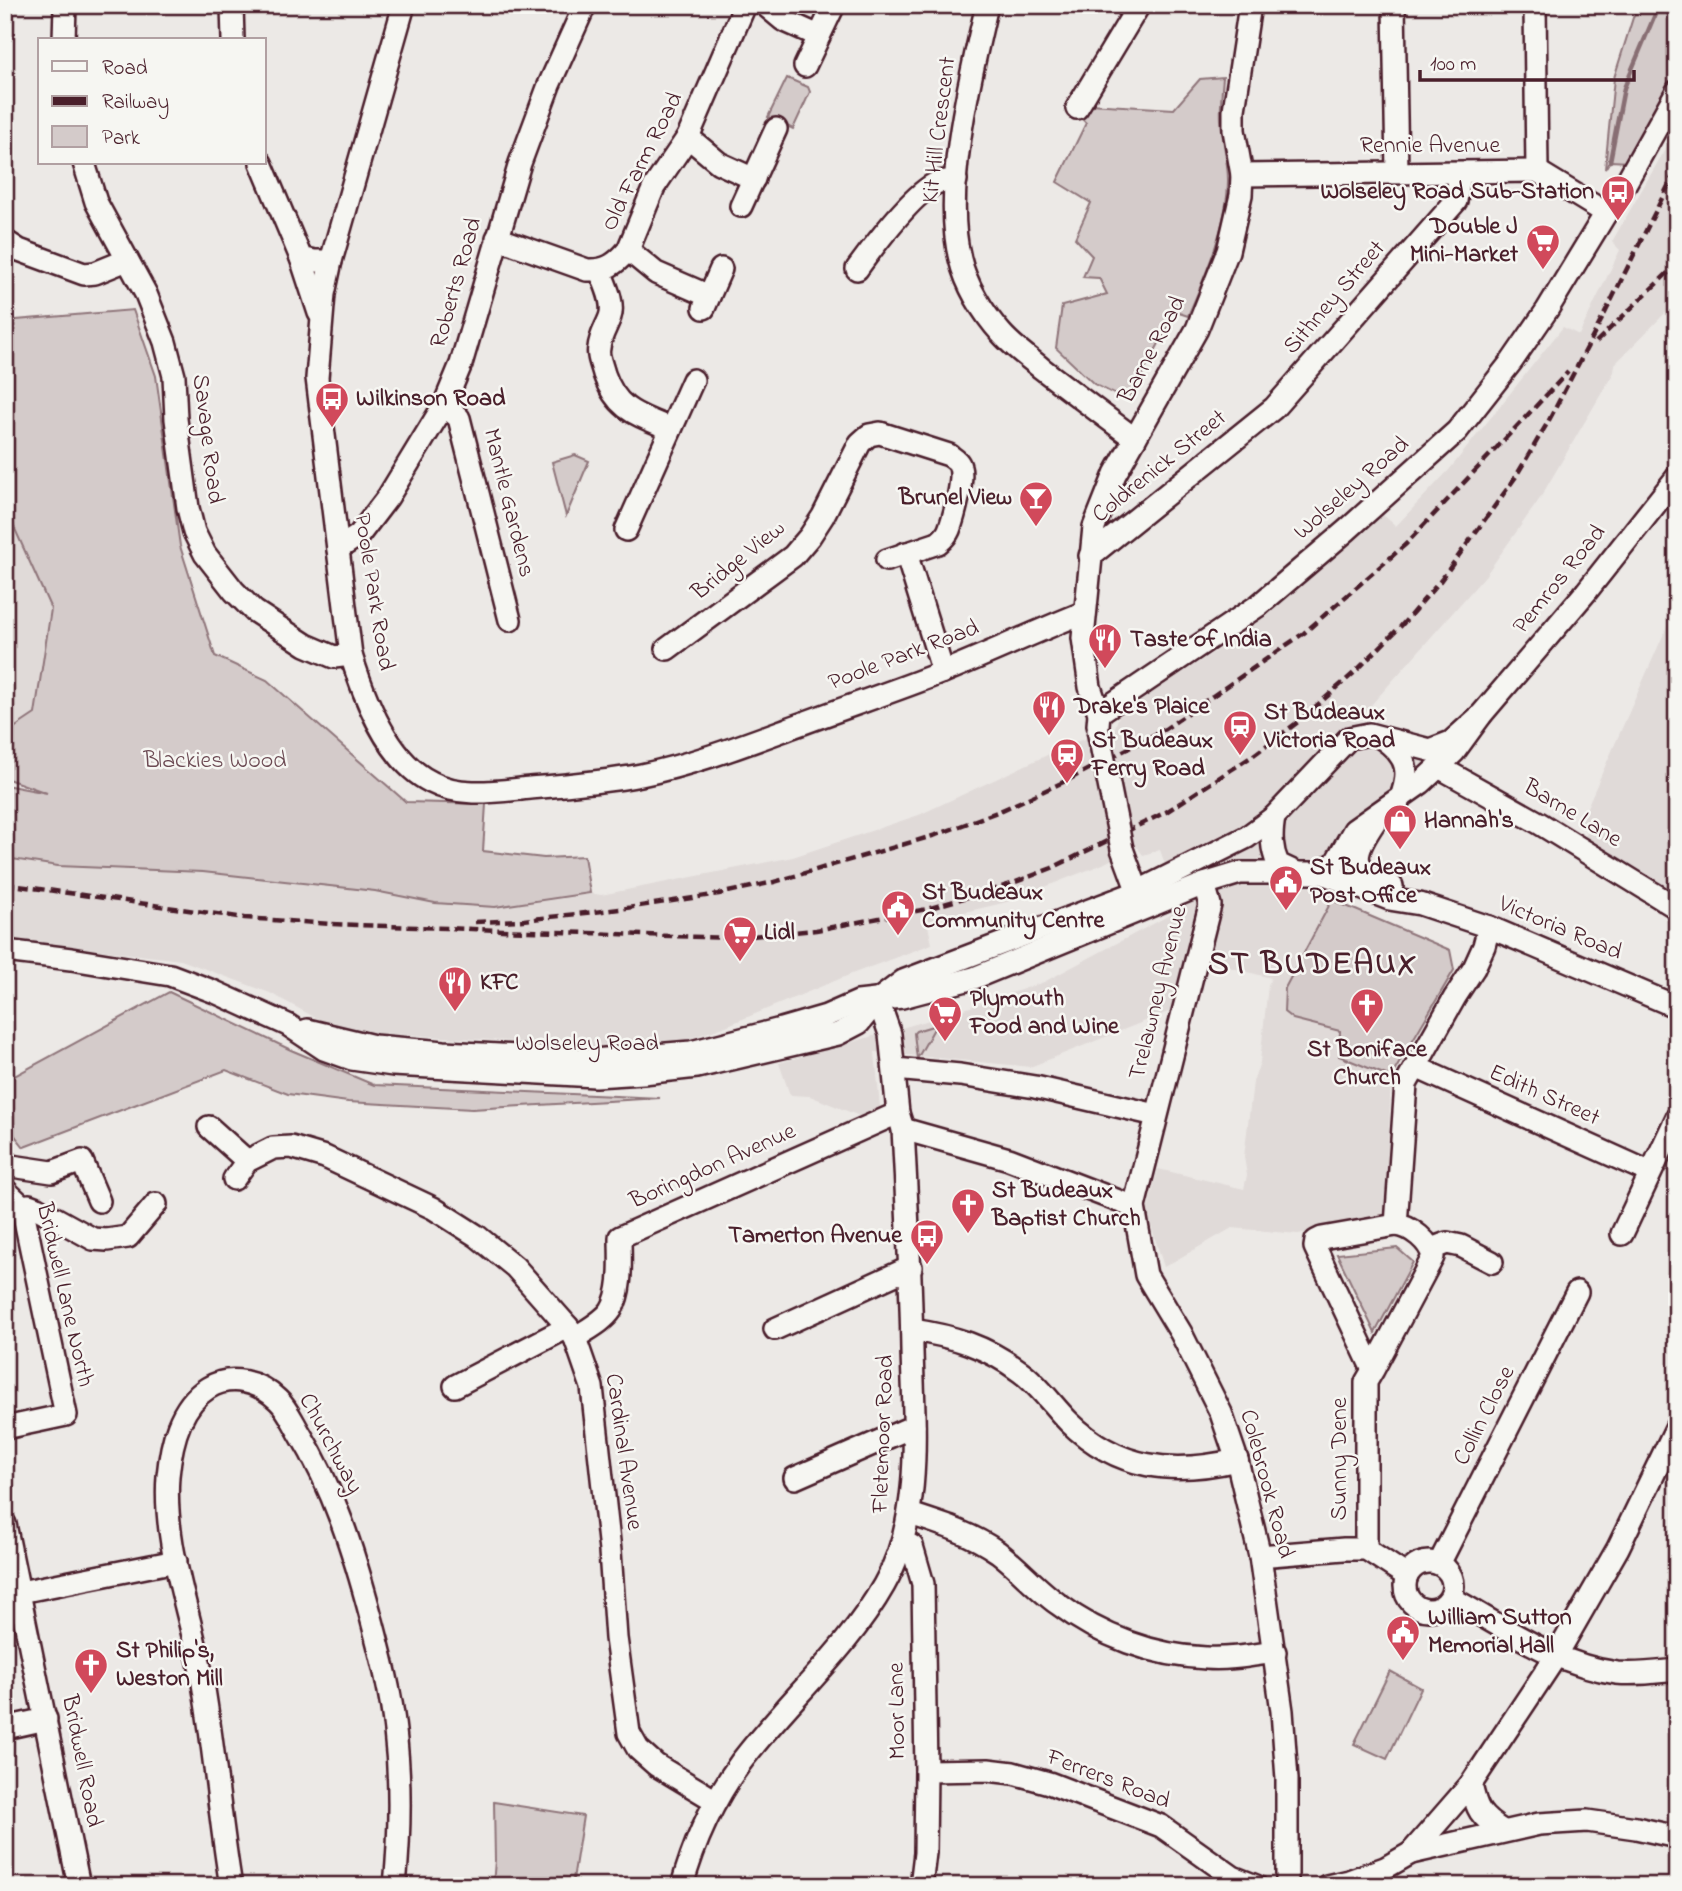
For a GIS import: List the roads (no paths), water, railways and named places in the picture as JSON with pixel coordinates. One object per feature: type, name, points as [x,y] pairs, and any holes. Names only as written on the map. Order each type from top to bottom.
[{"type":"street","points":[[64,38],[65,5]]},
{"type":"street","points":[[232,5],[233,38]]},
{"type":"street","name":"Poole Park Road","points":[[404,5],[331,261],[317,378],[351,655],[362,690],[379,723],[394,749],[411,768],[431,782],[453,790],[478,793],[555,786],[666,769],[704,759],[943,672],[1085,612]]},
{"type":"street","name":"Roberts Road","points":[[338,550],[359,536],[387,499],[444,405],[461,364],[520,163],[549,85],[585,5]]},
{"type":"street","name":"Old Farm Road","points":[[600,271],[619,261],[628,250],[654,187],[688,137],[746,5]]},
{"type":"street","points":[[765,5],[783,20],[819,36]]},
{"type":"street","points":[[804,66],[834,5]]},
{"type":"street","name":"Kit Hill Crescent","points":[[987,5],[967,96],[956,180],[955,229],[959,258],[981,307],[1001,334],[1135,439]]},
{"type":"street","points":[[1077,108],[1139,5]]},
{"type":"street","name":"Barne Road","points":[[1099,721],[1090,688],[1083,638],[1094,527],[1115,474],[1197,329],[1228,251],[1237,220],[1242,175],[1234,130],[1234,110],[1250,5]]},
{"type":"street","points":[[1394,5],[1397,172]]},
{"type":"street","points":[[1535,5],[1537,171],[1606,213]]},
{"type":"street","name":"Wolseley Road","points":[[1099,721],[1259,605],[1457,431],[1512,361],[1540,320],[1619,195],[1677,91]]},
{"type":"street","points":[[741,206],[776,129]]},
{"type":"street","points":[[688,137],[719,163],[754,179]]},
{"type":"street","name":"Savage Road","points":[[83,164],[96,202],[146,294],[165,342],[174,376],[176,419],[188,508],[194,532],[205,554],[234,592],[264,617],[306,645],[334,657],[351,655]]},
{"type":"street","points":[[261,164],[301,258],[322,319]]},
{"type":"street","name":"Rennie Avenue","points":[[1242,175],[1537,171]]},
{"type":"street","name":"Sithney Street","points":[[1262,419],[1456,201],[1460,173]]},
{"type":"street","points":[[861,255],[924,192],[938,183],[956,180]]},
{"type":"street","points":[[497,238],[587,270],[600,271],[611,303],[611,316],[604,328],[598,350],[609,388],[628,411],[671,429]]},
{"type":"street","points":[[5,241],[19,250],[84,274],[95,274],[127,260]]},
{"type":"street","points":[[628,250],[656,273],[706,302],[721,270]]},
{"type":"street","points":[[301,258],[331,261]]},
{"type":"street","points":[[626,530],[693,380]]},
{"type":"street","name":"Mantle Gardens","points":[[444,405],[459,418],[510,620]]},
{"type":"street","name":"Coldrenick Street","points":[[1090,556],[1262,419]]},
{"type":"street","name":"Bridge View","points":[[667,649],[793,556],[823,516],[860,443],[869,435],[880,433],[949,455],[957,460],[961,469],[961,481],[945,537],[896,557],[943,672]]},
{"type":"street","name":"Pemros Road","points":[[1322,873],[1336,862],[1354,830],[1400,800],[1454,752],[1481,715],[1586,592],[1677,477]]},
{"type":"street","name":"Pemros Road","points":[[1349,738],[1369,734],[1430,750],[1451,742],[1481,715]]},
{"type":"street","points":[[1099,721],[1122,849],[1140,900]]},
{"type":"street","points":[[1381,737],[1391,744],[1405,764],[1408,776],[1400,800]]},
{"type":"street","name":"Wolseley Road","points":[[5,951],[170,975],[215,992],[288,1026],[374,1046],[593,1060],[691,1052],[781,1030],[826,1016],[858,1002],[902,998],[974,978],[1140,900],[1247,837],[1274,817],[1349,738]]},
{"type":"street","name":"Barne Lane","points":[[1439,767],[1539,823],[1677,908]]},
{"type":"street","name":"Victoria Road","points":[[1381,813],[1360,846],[1360,866],[1370,878],[1394,887],[1420,904]]},
{"type":"street","points":[[1274,817],[1271,834],[1273,852],[1278,864],[1297,873]]},
{"type":"street","name":"Wolseley Road","points":[[1140,900],[1240,873],[1297,873]]},
{"type":"street","name":"Victoria Road","points":[[1297,873],[1322,873],[1389,900],[1420,904],[1489,927],[1677,1007]]},
{"type":"street","name":"Trelawney Avenue","points":[[1156,1115],[1210,905],[1204,884]]},
{"type":"street","points":[[1489,927],[1474,968],[1455,997],[1418,1068],[1406,1084],[1396,1225],[1406,1226],[1431,1249],[1447,1243],[1461,1246],[1492,1262]]},
{"type":"street","name":"Fletemoor Road","points":[[682,1886],[690,1857],[716,1801],[741,1762],[824,1668],[859,1625],[886,1584],[903,1542],[910,1514],[914,1426],[911,1267],[895,1069],[890,1034],[878,1000]]},
{"type":"street","name":"Edith Street","points":[[1418,1068],[1649,1172]]},
{"type":"street","points":[[895,1069],[960,1075],[1035,1087],[1156,1115]]},
{"type":"street","name":"Colebrook Road","points":[[1156,1115],[1134,1207],[1146,1275],[1198,1365],[1221,1413],[1237,1460],[1260,1556],[1275,1653],[1287,1779],[1287,1886]]},
{"type":"street","points":[[1622,1234],[1677,1117]]},
{"type":"street","points":[[901,1121],[1134,1207]]},
{"type":"street","name":"Boringdon Avenue","points":[[571,1332],[605,1317],[611,1309],[620,1270],[620,1237],[901,1121]]},
{"type":"street","points":[[209,1127],[247,1161],[234,1179]]},
{"type":"street","name":"Cardinal Avenue","points":[[247,1161],[273,1148],[291,1147],[325,1157],[433,1208],[477,1237],[515,1267],[571,1332],[592,1388],[610,1551],[616,1638],[629,1733],[638,1749],[656,1765],[716,1801]]},
{"type":"street","points":[[5,1165],[52,1172],[82,1161],[99,1201]]},
{"type":"street","name":"Bridwell Lane North","points":[[5,1191],[22,1206],[66,1415],[5,1427]]},
{"type":"street","points":[[22,1206],[37,1208],[93,1239],[107,1240],[128,1237],[156,1204]]},
{"type":"street","name":"Sunny Dene","points":[[1373,1370],[1315,1247],[1316,1241],[1322,1238],[1396,1225]]},
{"type":"street","name":"Sunny Dene","points":[[1366,1549],[1366,1382],[1433,1257],[1431,1249]]},
{"type":"street","points":[[775,1329],[911,1267]]},
{"type":"street","name":"Collin Close","points":[[1439,1564],[1577,1292]]},
{"type":"street","points":[[912,1330],[949,1336],[976,1345],[1002,1359],[1030,1380],[1091,1442],[1145,1466],[1176,1469],[1212,1466],[1237,1460]]},
{"type":"street","points":[[455,1385],[571,1332]]},
{"type":"street","name":"Churchway","points":[[231,1886],[201,1672],[176,1561],[168,1476],[173,1442],[182,1417],[197,1395],[217,1383],[237,1380],[261,1387],[280,1401],[305,1442],[333,1498],[353,1557],[386,1672],[395,1730],[399,1786],[395,1886]]},
{"type":"street","points":[[795,1478],[914,1426]]},
{"type":"street","points":[[1411,1853],[1471,1784],[1556,1656],[1618,1548],[1677,1426]]},
{"type":"street","points":[[910,1514],[971,1535],[999,1553],[1058,1604],[1083,1621],[1123,1640],[1160,1653],[1208,1659],[1275,1653]]},
{"type":"street","name":"Bridwell Road","points":[[5,1524],[13,1594],[46,1719],[79,1886]]},
{"type":"street","name":"Moor Lane","points":[[903,1542],[912,1546],[923,1584],[926,1771],[925,1853],[921,1886]]},
{"type":"street","points":[[1260,1556],[1366,1549],[1407,1576]]},
{"type":"street","points":[[13,1594],[176,1561]]},
{"type":"street","points":[[1432,1562],[1439,1564],[1446,1568],[1454,1582],[1451,1598],[1438,1609],[1422,1610],[1409,1600],[1405,1592],[1407,1576],[1417,1565],[1432,1562]]},
{"type":"street","points":[[1451,1598],[1556,1656],[1592,1668],[1619,1673],[1677,1670]]},
{"type":"street","points":[[5,1728],[46,1719]]},
{"type":"street","name":"Ferrers Road","points":[[926,1771],[988,1770],[1013,1773],[1049,1783],[1161,1826],[1233,1877],[1256,1886]]},
{"type":"street","points":[[1471,1784],[1475,1804],[1486,1821],[1503,1831]]},
{"type":"street","points":[[1327,1886],[1385,1868],[1411,1853],[1539,1824],[1587,1821],[1677,1837]]},
{"type":"waterway","points":[[1610,161],[1624,88],[1659,5]]},
{"type":"railway","points":[[5,884],[245,918],[330,924],[730,938],[816,930],[927,909],[1008,885],[1052,868],[1166,812],[1251,757],[1298,722],[1355,672],[1401,626],[1441,580],[1515,478],[1602,319],[1677,168]]},
{"type":"railway","points":[[1596,342],[1677,264]]},
{"type":"railway","points":[[475,922],[524,920],[620,909],[719,894],[774,882],[936,835],[1000,811],[1070,779],[1165,729],[1304,633],[1406,544],[1568,372]]},
{"type":"place","name":"Wolseley Road Sub-Station","points":[[1618,222]]},
{"type":"place","name":"Double J Mini-Market","points":[[1543,271]]},
{"type":"place","name":"Wilkinson Road","points":[[332,429]]},
{"type":"place","name":"Brunel View","points":[[1036,528]]},
{"type":"place","name":"Taste of India","points":[[1105,670]]},
{"type":"place","name":"Drake's Plaice","points":[[1049,737]]},
{"type":"place","name":"St Budeaux Victoria Road","points":[[1240,757]]},
{"type":"place","name":"St Budeaux Ferry Road","points":[[1067,785]]},
{"type":"place","name":"Hannah's","points":[[1400,851]]},
{"type":"place","name":"St Budeaux Post Office","points":[[1286,912]]},
{"type":"place","name":"St Budeaux Community Centre","points":[[898,937]]},
{"type":"place","name":"Lidl","points":[[740,963]]},
{"type":"place","name":"KFC","points":[[455,1013]]},
{"type":"place","name":"St Boniface Church","points":[[1367,1035]]},
{"type":"place","name":"Plymouth Food and Wine","points":[[945,1043]]},
{"type":"place","name":"St Budeaux Baptist Church","points":[[968,1235]]},
{"type":"place","name":"Tamerton Avenue","points":[[927,1266]]},
{"type":"place","name":"William Sutton Memorial Hall","points":[[1403,1662]]},
{"type":"place","name":"St Philip's, Weston Mill","points":[[91,1695]]},
{"type":"district","name":"ST BUDEAUX","points":[[1313,965]]},
{"type":"park label","name":"Blackies Wood","points":[[215,761]]}]
